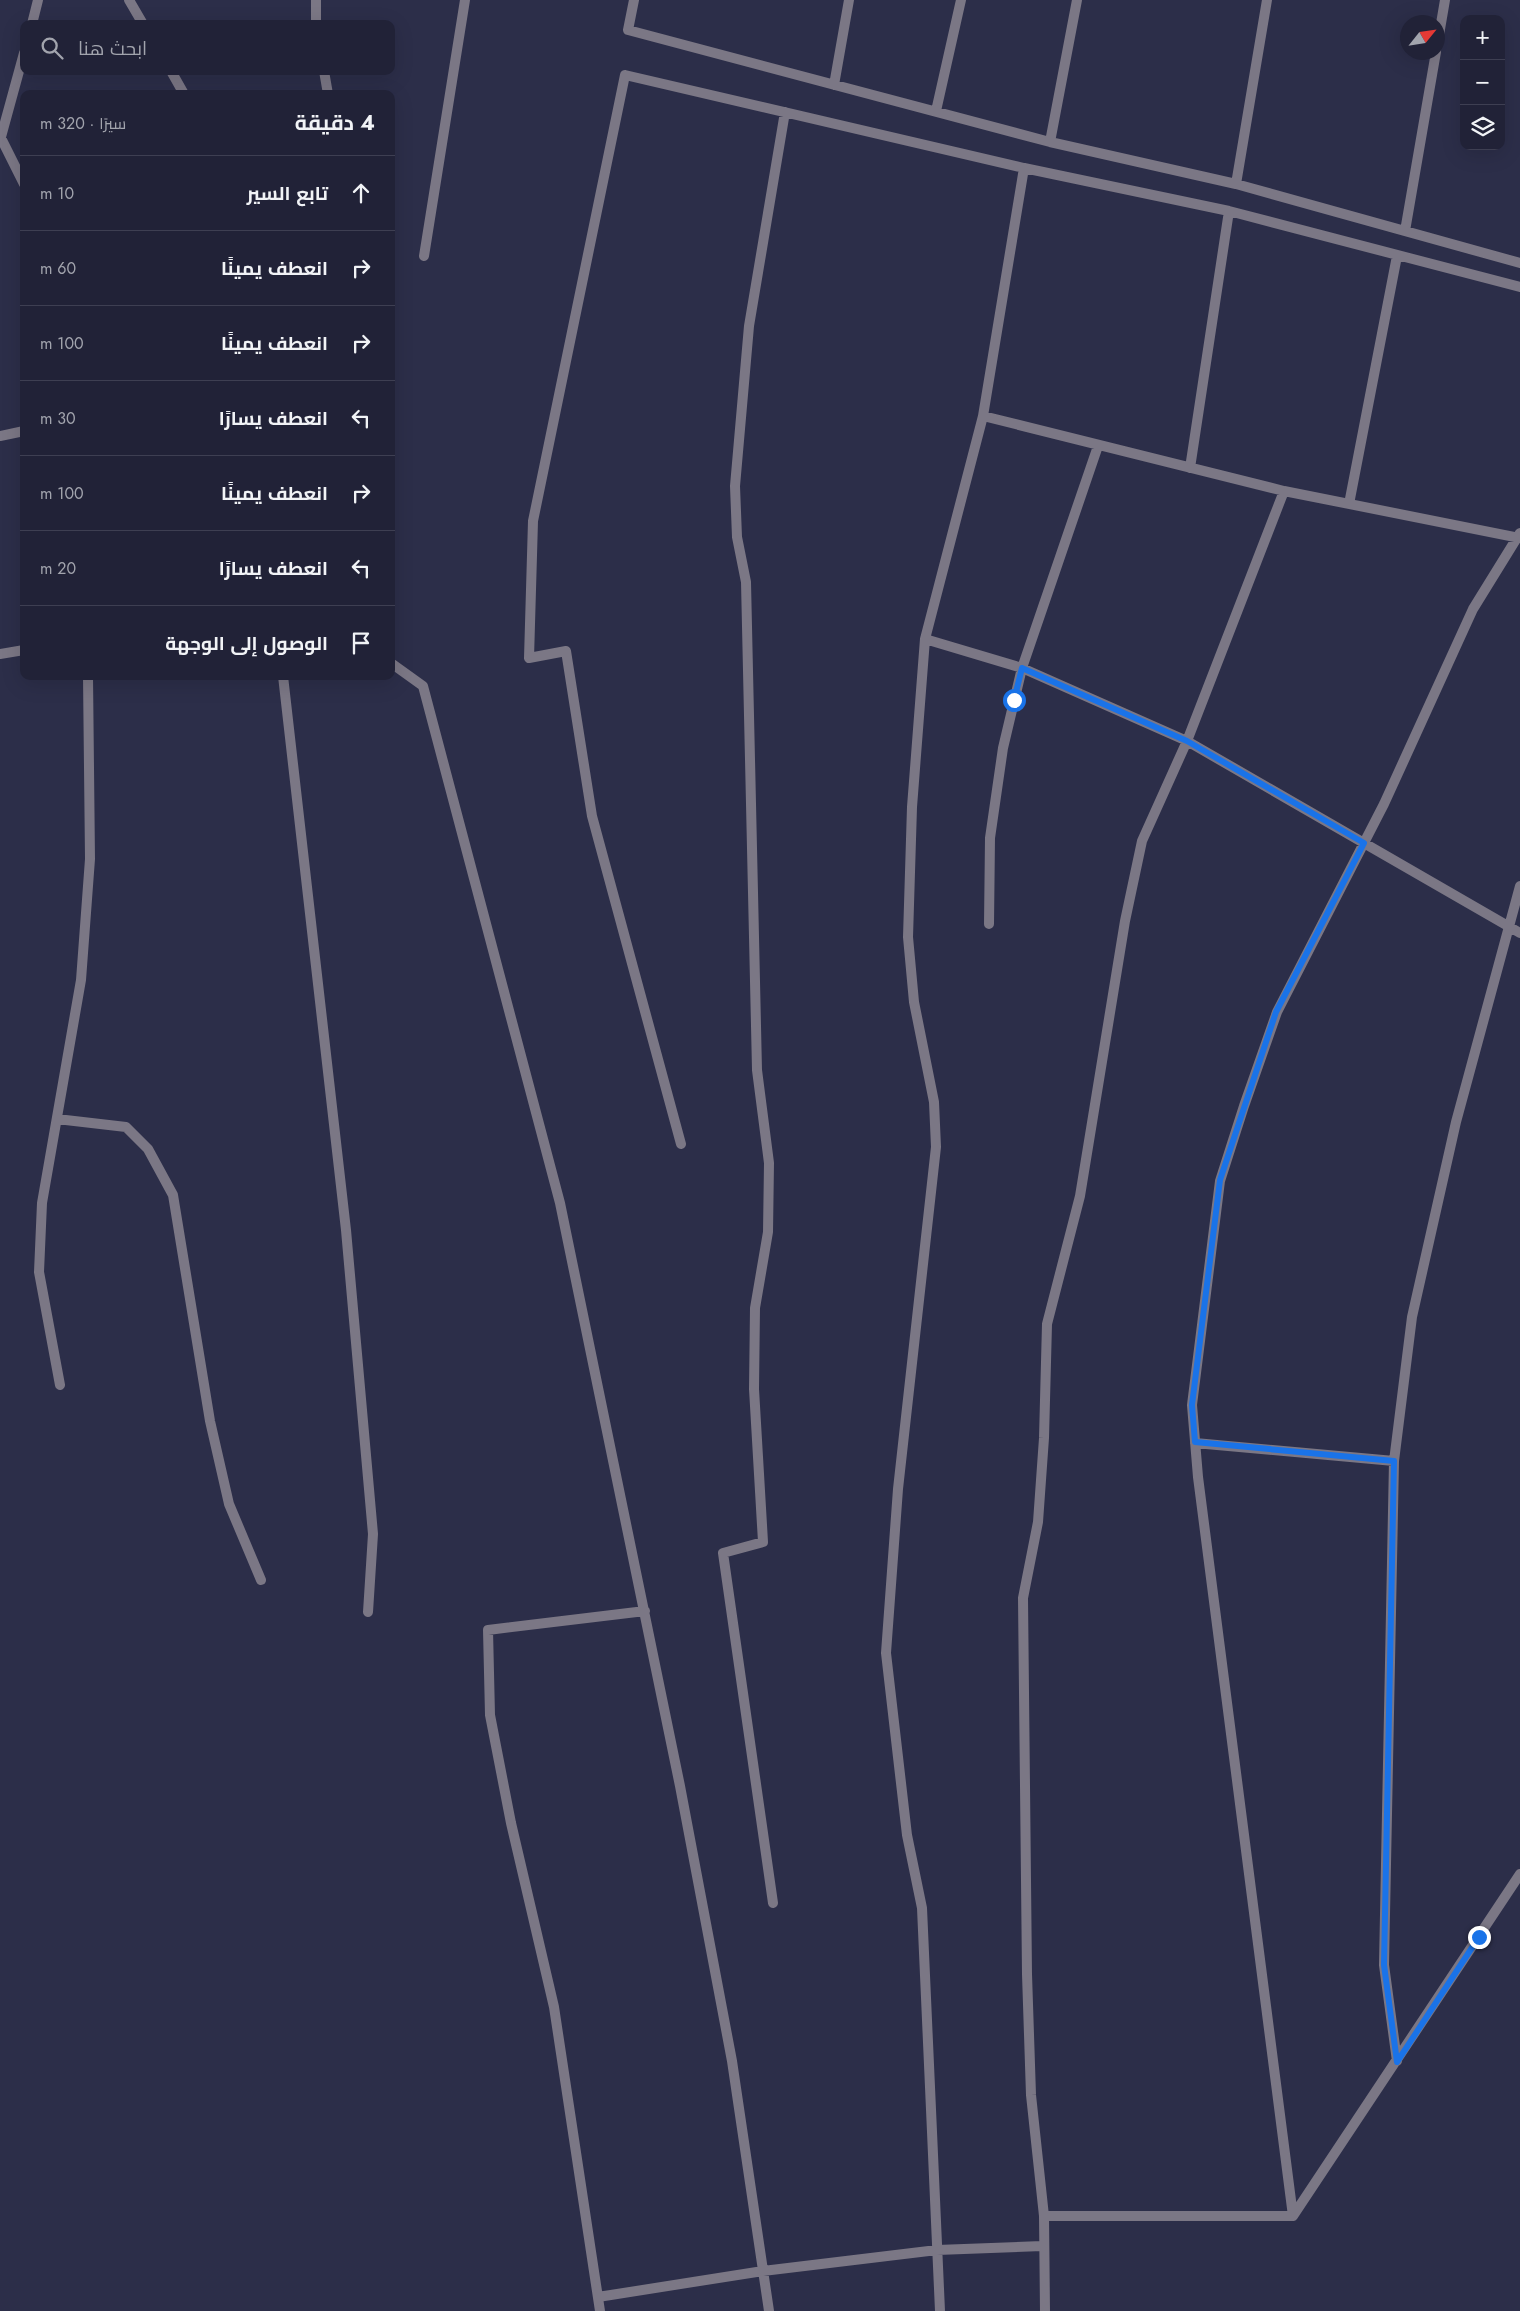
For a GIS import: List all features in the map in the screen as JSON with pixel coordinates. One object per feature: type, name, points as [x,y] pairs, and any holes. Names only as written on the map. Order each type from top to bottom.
[{"type":"street","points":[[33,20],[38,0]]},
{"type":"street","points":[[129,0],[141,20]]},
{"type":"street","points":[[316,0],[316,20]]},
{"type":"street","points":[[424,256],[465,0]]},
{"type":"street","points":[[634,0],[628,30],[1050,142],[1236,184],[1520,264]]},
{"type":"street","points":[[834,85],[850,0]]},
{"type":"street","points":[[936,111],[961,0]]},
{"type":"street","points":[[1050,142],[1077,0]]},
{"type":"street","points":[[1236,184],[1267,0]]},
{"type":"street","points":[[1442,15],[1444,0]]},
{"type":"street","points":[[1405,231],[1435,60]]},
{"type":"street","points":[[20,67],[0,137],[20,176]]},
{"type":"street","points":[[173,75],[182,90]]},
{"type":"street","points":[[325,75],[327,90]]},
{"type":"street","points":[[681,1144],[592,816],[566,651],[529,658],[534,521],[624,75],[1024,168],[1229,212],[1520,287]]},
{"type":"street","points":[[773,1903],[723,1553],[763,1542],[754,1380],[756,1308],[768,1232],[769,1163],[757,1070],[746,582],[737,537],[735,486],[749,326],[785,112]]},
{"type":"street","points":[[940,2311],[922,1908],[907,1835],[886,1653],[898,1489],[936,1147],[934,1102],[914,1002],[908,936],[912,807],[925,639],[983,416],[1024,168]]},
{"type":"street","points":[[1190,468],[1229,212]]},
{"type":"street","points":[[1349,504],[1398,256]]},
{"type":"street","points":[[983,416],[1284,491],[1520,536],[1473,609],[1384,804],[1276,1012],[1220,1180],[1192,1405],[1198,1477],[1293,2216]]},
{"type":"street","points":[[0,436],[20,432]]},
{"type":"street","points":[[990,924],[990,838],[1003,748],[1022,668],[1098,446]]},
{"type":"street","points":[[1044,2311],[1042,2246],[1044,2216],[1031,2094],[1027,1974],[1022,1598],[1038,1522],[1044,1438],[1047,1324],[1080,1196],[1125,921],[1142,841],[1187,741],[1284,491]]},
{"type":"street","points":[[925,639],[1022,668],[1187,741],[1508,928],[1520,933]]},
{"type":"street","points":[[0,654],[20,651]]},
{"type":"street","points":[[395,666],[422,686],[560,1203],[645,1611],[732,2061],[769,2311]]},
{"type":"street","points":[[60,1385],[39,1272],[42,1203],[81,980],[90,859],[88,680]]},
{"type":"street","points":[[283,680],[346,1230],[373,1534],[368,1612]]},
{"type":"street","points":[[1397,2062],[1384,1965],[1394,1461],[1412,1317],[1456,1122],[1520,886]]},
{"type":"street","points":[[57,1119],[126,1127],[148,1149],[173,1194],[210,1421],[229,1504],[261,1580]]},
{"type":"street","points":[[1195,1442],[1394,1461]]},
{"type":"street","points":[[600,2311],[554,2007],[511,1823],[490,1715],[488,1630],[645,1611]]},
{"type":"street","points":[[1293,2216],[1520,1874]]},
{"type":"street","points":[[1044,2216],[1293,2216]]},
{"type":"street","points":[[598,2297],[763,2271],[937,2250],[1042,2246]]},
{"type":"route","points":[[1014,700],[1022,668],[1187,741],[1364,843],[1276,1012],[1220,1180],[1192,1405],[1195,1442],[1394,1461],[1384,1965],[1397,2062],[1479,1937]]}]
